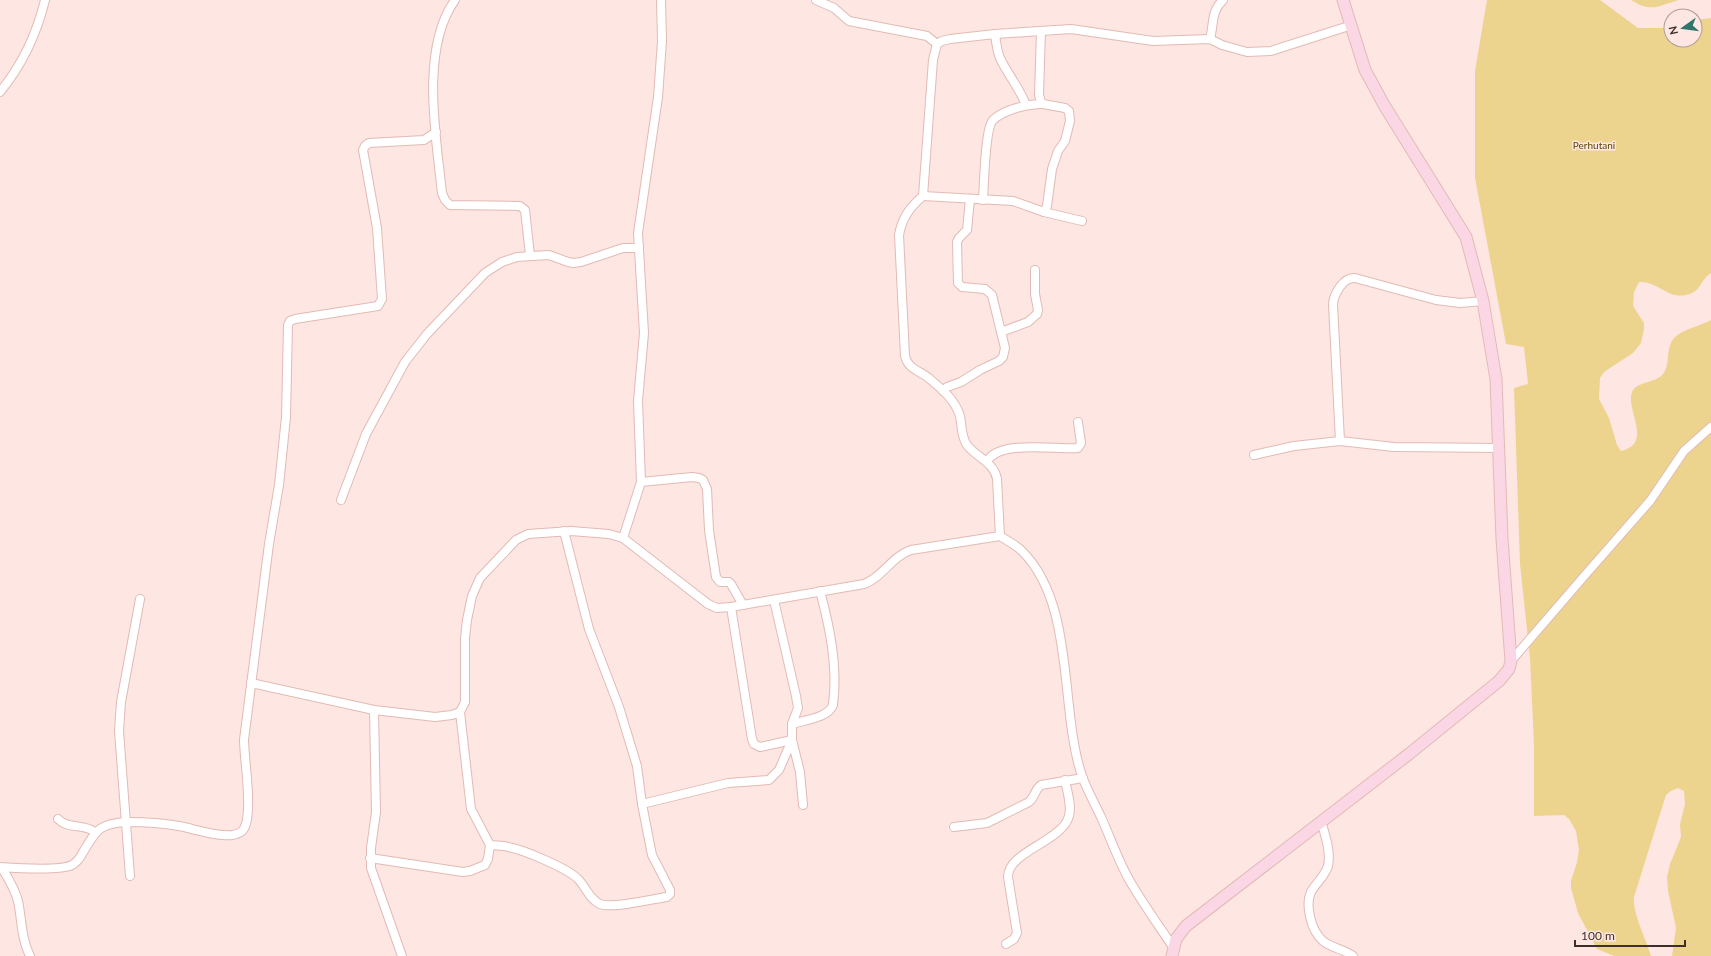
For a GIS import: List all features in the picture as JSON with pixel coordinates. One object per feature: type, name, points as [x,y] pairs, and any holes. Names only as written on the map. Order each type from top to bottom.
[{"type":"street","points":[[0,92],[18,67],[28,48],[41,17],[46,0]]},
{"type":"street","points":[[455,0],[445,18],[438,41],[433,79],[442,193],[445,200],[454,205],[520,206],[525,210],[527,216],[530,255]]},
{"type":"street","points":[[623,538],[641,482],[638,401],[644,332],[639,224],[658,97],[662,41],[661,0]]},
{"type":"street","points":[[816,0],[834,8],[848,21],[927,36],[937,44]]},
{"type":"street","points":[[1210,39],[1215,8],[1223,0]]},
{"type":"street","points":[[1172,951],[1178,935],[1186,926],[1408,754],[1499,681],[1509,669],[1511,661],[1502,539],[1495,367],[1484,302],[1466,237],[1384,105],[1366,70],[1344,0]]},
{"type":"street","points":[[1000,536],[997,479],[993,468],[966,444],[957,407],[929,378],[908,365],[905,356],[899,235],[906,213],[924,196],[933,60],[937,44],[950,39],[995,34],[1072,29],[1153,41],[1210,39],[1234,49],[1247,52],[1258,52],[1271,51],[1352,25]]},
{"type":"street","points":[[1041,31],[1039,95],[1043,104]]},
{"type":"street","points":[[995,34],[1000,57],[1012,81],[1018,86],[1026,105]]},
{"type":"street","points":[[983,200],[988,137],[990,125],[993,120],[1026,105],[1043,104],[1065,108],[1069,111],[1070,121],[1065,141],[1058,151],[1052,169],[1047,206],[1044,212]]},
{"type":"street","points":[[30,956],[25,945],[18,900],[1,867],[52,868],[72,865],[78,861],[95,832],[108,825],[127,822],[166,824],[224,835],[239,833],[244,830],[249,802],[244,758],[244,740],[269,544],[279,484],[286,416],[288,325],[290,321],[295,319],[378,306],[381,303],[382,299],[377,228],[363,150],[365,146],[370,143],[424,140],[436,132]]},
{"type":"street","points":[[924,196],[1013,201],[1044,212],[1082,221]]},
{"type":"street","points":[[943,391],[947,387],[961,382],[980,370],[999,361],[1003,357],[1005,348],[992,295],[981,289],[962,287],[958,283],[957,242],[967,230],[970,199]]},
{"type":"street","points":[[341,500],[366,434],[405,362],[427,334],[486,273],[502,262],[530,255],[549,255],[574,263],[623,248],[639,248]]},
{"type":"street","points":[[1001,332],[1021,325],[1035,316],[1038,310],[1035,294],[1035,270]]},
{"type":"street","points":[[1340,441],[1333,304],[1335,296],[1344,282],[1350,278],[1355,278],[1436,300],[1460,303],[1484,302]]},
{"type":"street","points":[[987,462],[993,454],[1007,449],[1078,448],[1081,443],[1078,422]]},
{"type":"street","points":[[1511,661],[1650,501],[1684,451],[1711,428]]},
{"type":"street","points":[[1254,455],[1294,446],[1340,441],[1394,447],[1499,448]]},
{"type":"street","points":[[641,482],[692,477],[703,480],[707,489],[709,530],[716,577],[720,582],[729,582],[744,605]]},
{"type":"street","points":[[490,845],[506,846],[518,849],[564,869],[579,880],[590,896],[601,904],[615,905],[667,897],[670,894],[670,890],[652,855],[642,804],[638,766],[619,707],[589,629],[564,531]]},
{"type":"street","points":[[370,858],[470,871],[485,865],[488,860],[490,845],[471,809],[460,712],[465,702],[465,638],[472,596],[480,578],[516,540],[522,536],[528,534],[564,531],[609,534],[623,538],[708,604],[717,608],[774,600],[871,581],[900,555],[911,550],[1000,536],[1022,551],[1030,560],[1043,580],[1053,605],[1064,664],[1076,757],[1083,778],[1131,883],[1172,951]]},
{"type":"street","points":[[792,724],[824,715],[832,709],[833,705],[834,674],[829,626],[820,591]]},
{"type":"street","points":[[130,876],[127,822],[119,744],[120,716],[125,677],[140,599]]},
{"type":"street","points":[[774,600],[798,708],[792,724],[792,740],[801,776],[803,805]]},
{"type":"street","points":[[731,607],[754,744],[760,747],[792,740]]},
{"type":"street","points":[[251,683],[374,710],[435,717],[452,715],[460,712]]},
{"type":"street","points":[[374,710],[376,812],[370,858],[373,878],[402,956]]},
{"type":"street","points":[[642,804],[728,783],[769,780],[779,770],[792,740]]},
{"type":"street","points":[[954,827],[979,825],[997,820],[1032,800],[1036,789],[1041,785],[1083,778]]},
{"type":"street","points":[[1006,944],[1014,939],[1017,933],[1008,877],[1009,868],[1017,860],[1060,830],[1066,823],[1070,809],[1065,780]]},
{"type":"street","points":[[58,819],[65,825],[89,827],[95,832]]},
{"type":"street","points":[[1321,821],[1328,848],[1328,862],[1324,874],[1311,893],[1310,910],[1314,926],[1318,935],[1323,941],[1348,952],[1353,956]]},
{"type":"green space","name":"Perhutani","points":[[1487,0],[1600,0],[1638,28],[1663,28],[1663,48],[1703,48],[1703,19],[1711,18],[1711,273],[1695,291],[1684,295],[1671,294],[1653,285],[1639,282],[1634,292],[1633,306],[1644,323],[1641,343],[1633,353],[1604,372],[1600,378],[1599,399],[1609,418],[1617,445],[1621,451],[1631,447],[1636,441],[1637,434],[1632,408],[1632,392],[1637,386],[1661,376],[1666,368],[1670,346],[1675,337],[1711,320],[1711,956],[1672,956],[1676,928],[1668,891],[1667,877],[1670,864],[1681,837],[1680,824],[1685,804],[1684,791],[1678,788],[1666,795],[1634,897],[1637,918],[1651,956],[1614,956],[1597,949],[1578,913],[1571,888],[1571,881],[1579,850],[1576,831],[1569,819],[1564,815],[1534,816],[1534,745],[1530,658],[1520,564],[1514,388],[1528,384],[1524,347],[1506,344],[1475,178],[1475,71]]},
{"type":"green space","points":[[1631,0],[1679,0],[1660,6],[1650,7],[1638,4]]}]
